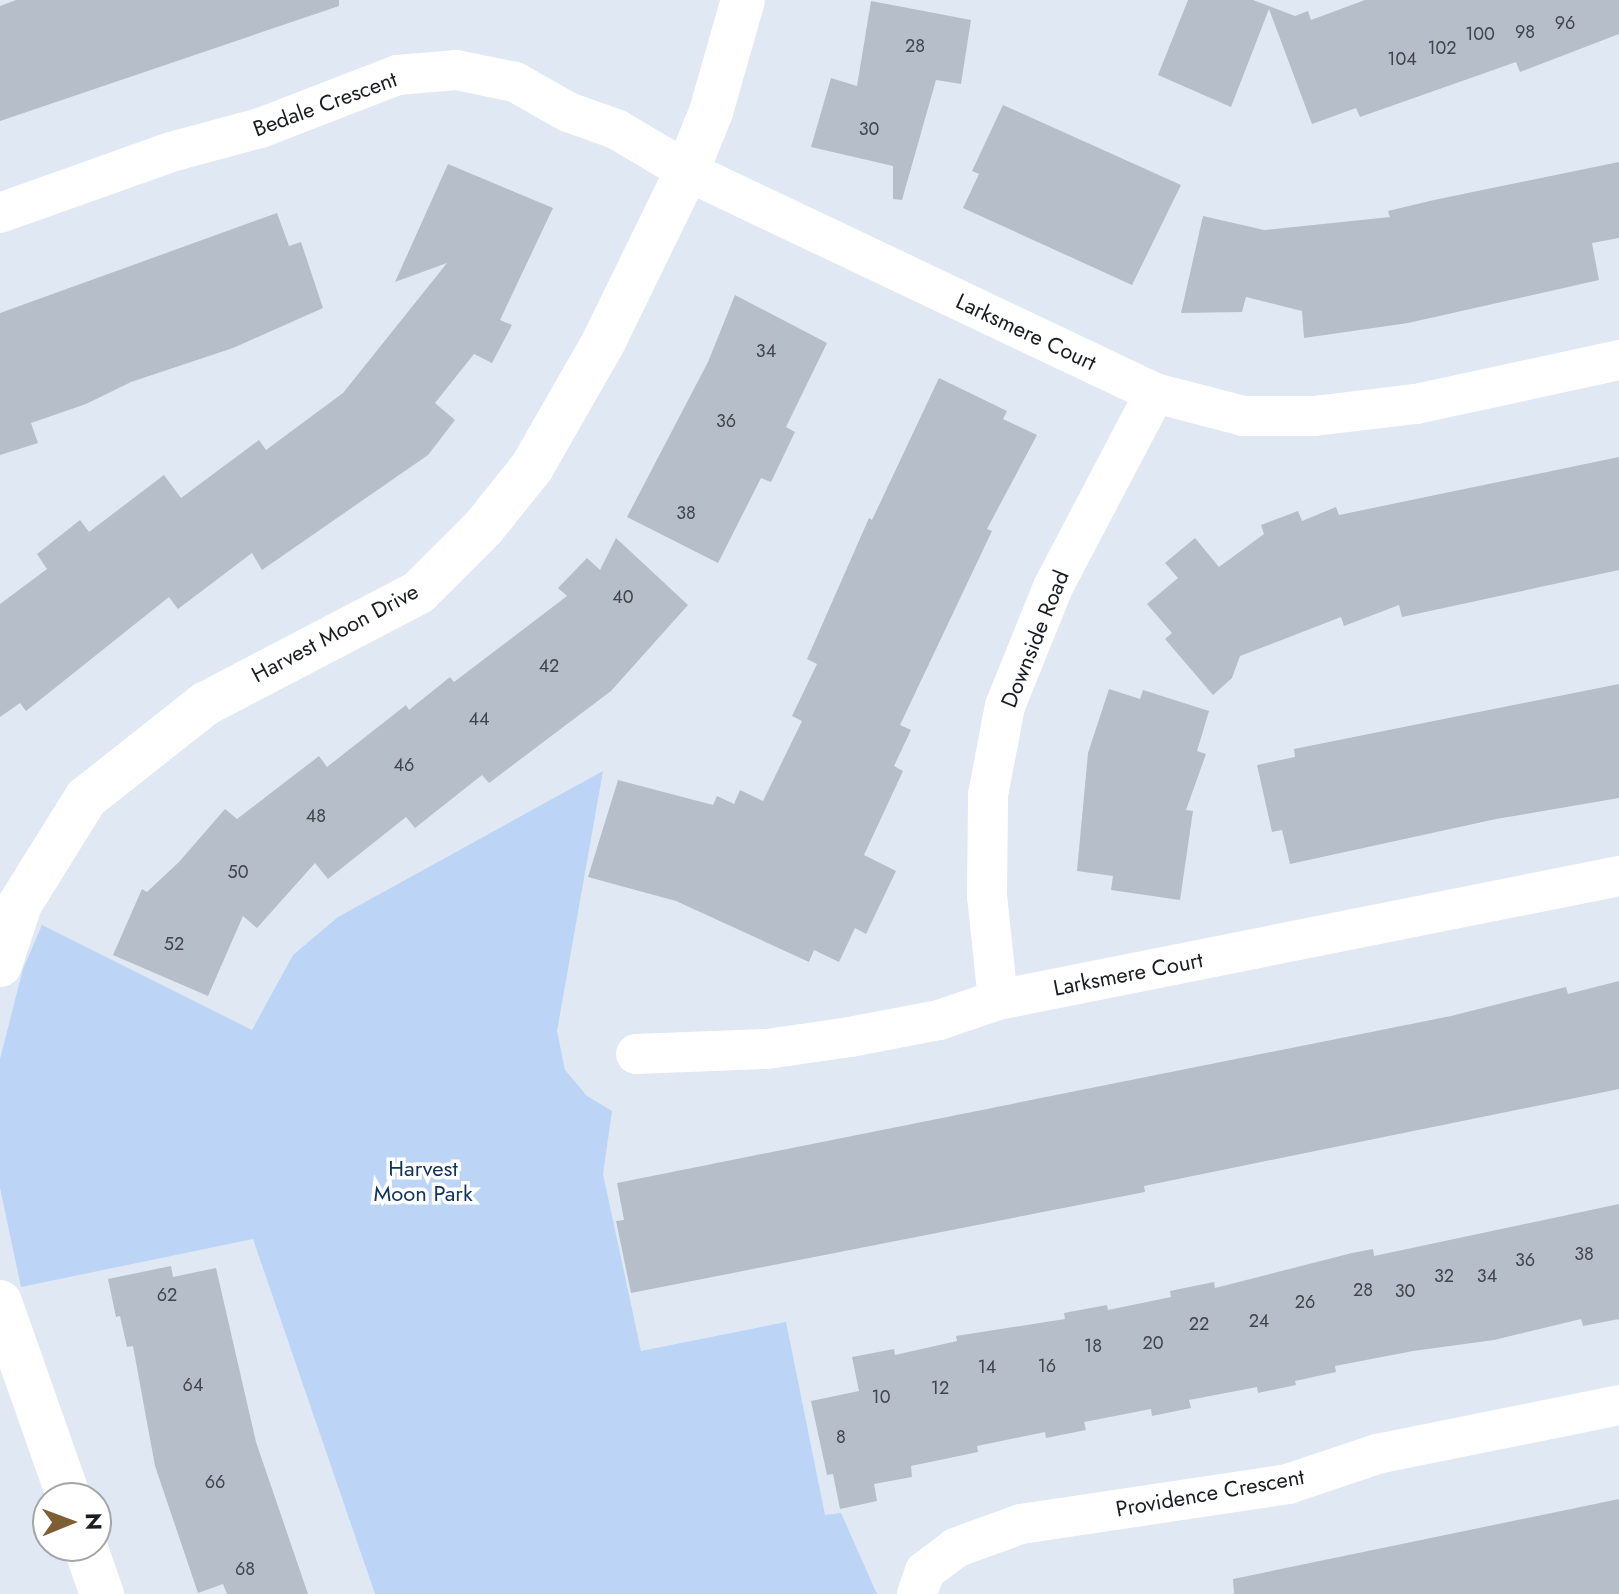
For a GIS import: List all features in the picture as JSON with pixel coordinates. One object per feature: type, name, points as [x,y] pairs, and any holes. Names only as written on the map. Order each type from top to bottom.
[{"type":"street","name":"Harvest Moon Drive","points":[[0,965],[20,904],[86,798],[205,704],[419,592],[484,527],[532,467],[603,343],[687,171],[711,112],[743,0]]},
{"type":"street","name":"Bedale Crescent","points":[[0,213],[171,152],[260,128],[397,75],[456,70],[515,82],[568,112],[616,129],[687,171]]},
{"type":"street","name":"Larksmere Court","points":[[687,171],[1155,393],[1243,416],[1314,416],[1416,404],[1619,360]]},
{"type":"street","name":"Downside Road","points":[[998,1000],[987,896],[988,795],[1005,706],[1053,587],[1155,393]]},
{"type":"street","name":"Larksmere Court","points":[[636,1054],[767,1049],[850,1037],[939,1020],[998,1000],[1619,876]]},
{"type":"street","points":[[0,1302],[63,1482]]},
{"type":"street","name":"Providence Crescent","points":[[917,1594],[925,1571],[955,1548],[1021,1524],[1288,1484],[1377,1454],[1619,1405]]},
{"type":"street","points":[[91,1562],[102,1594]]},
{"type":"green space","name":"Harvest Moon Park","points":[[603,771],[557,1031],[565,1070],[587,1096],[612,1111],[603,1174],[641,1351],[786,1322],[825,1515],[841,1513],[877,1594],[375,1594],[253,1239],[21,1287],[0,1188],[0,1059],[23,969],[42,925],[252,1030],[293,955],[338,917]]},
{"type":"building","points":[[16,0],[339,0],[339,6],[0,121],[0,6]]},
{"type":"building","points":[[1188,0],[1253,0],[1295,16],[1308,11],[1311,20],[1365,0],[1619,0],[1619,34],[1520,72],[1516,62],[1360,117],[1356,108],[1312,124],[1269,9],[1231,107],[1158,75]]},
{"type":"building","points":[[871,1],[971,20],[961,84],[936,80],[902,200],[893,199],[893,166],[811,147],[831,78],[857,86]]},
{"type":"building","points":[[1003,105],[1181,185],[1132,285],[963,208],[979,174],[972,171]]},
{"type":"building","points":[[1619,162],[1619,238],[1592,243],[1599,280],[1408,323],[1304,338],[1302,311],[1246,297],[1242,312],[1181,313],[1203,216],[1264,230],[1390,217],[1388,211]]},
{"type":"building","points":[[448,164],[553,208],[500,320],[512,325],[492,363],[474,354],[435,403],[455,420],[428,455],[262,570],[252,553],[178,609],[169,597],[26,711],[20,703],[0,717],[0,604],[47,569],[37,554],[80,520],[89,532],[164,475],[181,498],[259,440],[266,450],[343,393],[447,263],[395,282]]},
{"type":"building","points":[[277,213],[289,246],[301,242],[323,308],[233,348],[131,382],[86,404],[31,423],[38,443],[0,455],[0,313]]},
{"type":"building","points":[[735,295],[827,343],[786,427],[795,432],[771,482],[761,478],[718,563],[627,517],[708,362]]},
{"type":"building","points":[[939,378],[1007,411],[1003,419],[1037,435],[987,529],[992,531],[900,725],[911,730],[894,766],[903,771],[864,855],[896,871],[866,934],[855,928],[839,962],[814,950],[809,962],[676,901],[588,877],[618,780],[713,805],[717,796],[734,804],[740,790],[763,801],[802,721],[792,716],[817,664],[807,659],[869,518],[872,520]]},
{"type":"building","points":[[1619,457],[1619,570],[1402,617],[1399,605],[1344,626],[1341,617],[1240,656],[1232,678],[1213,695],[1165,639],[1172,633],[1147,604],[1178,578],[1165,563],[1195,538],[1219,567],[1264,534],[1261,525],[1298,511],[1302,521],[1336,507],[1339,515]]},
{"type":"building","points":[[616,538],[688,605],[611,691],[489,783],[482,775],[415,828],[406,817],[328,879],[315,863],[257,928],[243,916],[208,996],[113,955],[142,889],[147,892],[179,862],[225,809],[237,819],[319,756],[327,767],[406,705],[409,710],[450,677],[454,682],[567,596],[558,588],[587,558],[600,570]]},
{"type":"building","points":[[1619,684],[1619,798],[1496,819],[1290,864],[1282,830],[1272,832],[1257,765],[1295,757],[1294,749]]},
{"type":"building","points":[[1109,689],[1140,699],[1143,690],[1209,711],[1197,751],[1206,754],[1186,810],[1193,811],[1180,900],[1111,890],[1113,876],[1077,871],[1088,753]]},
{"type":"building","points":[[1619,981],[1619,1089],[1144,1186],[1145,1192],[631,1293],[616,1221],[624,1220],[617,1183],[1451,1016],[1566,987],[1568,994]]},
{"type":"building","points":[[1619,1204],[1619,1319],[1583,1326],[1581,1319],[1494,1340],[1335,1366],[1336,1372],[1295,1381],[1296,1385],[1258,1393],[1257,1387],[1189,1400],[1191,1408],[1152,1416],[1151,1409],[1084,1422],[1086,1430],[1046,1438],[1045,1432],[977,1446],[978,1452],[911,1466],[912,1477],[874,1484],[877,1501],[840,1509],[833,1474],[827,1475],[811,1401],[859,1391],[852,1357],[894,1349],[895,1355],[957,1341],[956,1336],[1065,1319],[1064,1313],[1107,1305],[1108,1310],[1171,1297],[1170,1291],[1214,1282],[1215,1288],[1352,1253],[1373,1249],[1374,1256]]},
{"type":"building","points":[[171,1266],[173,1277],[216,1268],[256,1442],[308,1594],[227,1594],[223,1584],[198,1593],[155,1466],[133,1346],[127,1347],[120,1316],[116,1317],[108,1279]]},
{"type":"building","points":[[1619,1499],[1619,1594],[1234,1594],[1233,1579]]}]
